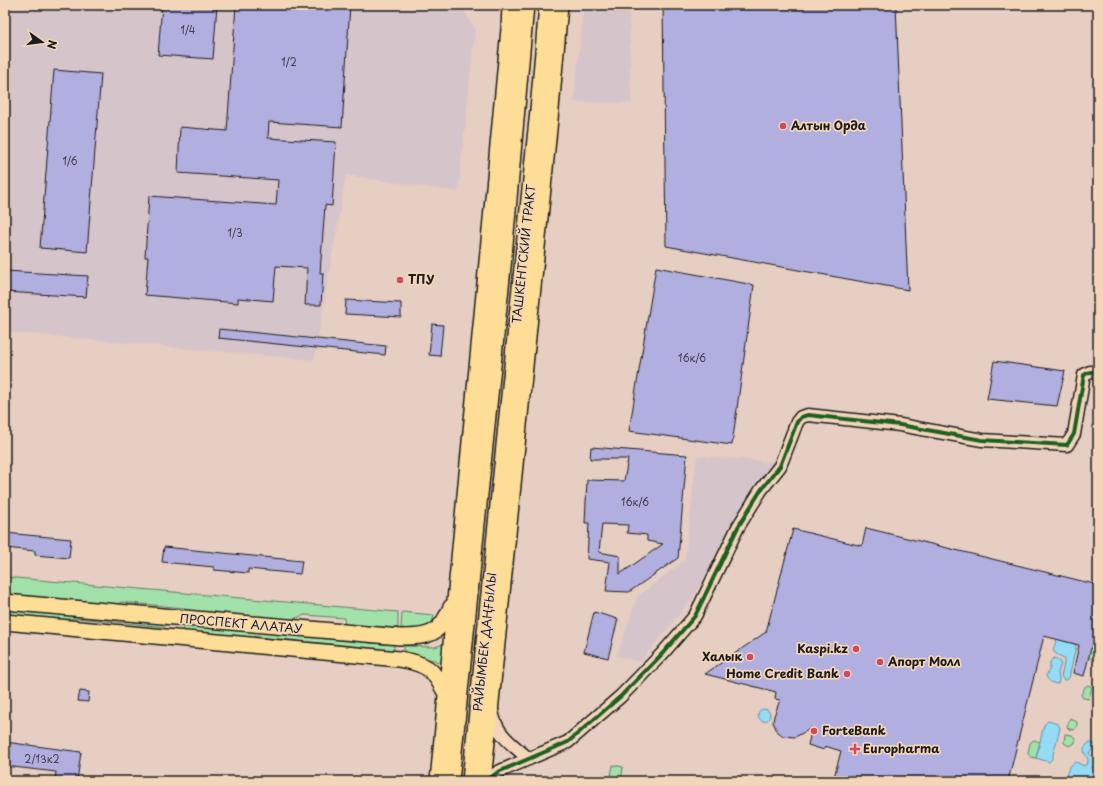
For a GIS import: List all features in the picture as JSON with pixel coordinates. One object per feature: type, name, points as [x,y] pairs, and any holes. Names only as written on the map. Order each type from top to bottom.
[{"type":"highway","name":"РАЙЫМБЕК ДАҢҒЫЛЫ","points":[[450,781],[502,267],[525,5]]},
{"type":"highway","name":"ТАШКЕНТСКИЙ ТРАКТ","points":[[499,504],[539,110],[548,5]]},
{"type":"highway","name":"РАЙЫМБЕК ДАҢҒЫЛЫ","points":[[471,781],[499,504]]},
{"type":"main road","points":[[438,781],[496,171],[510,5]]},
{"type":"main road","points":[[483,781],[551,109],[560,5]]},
{"type":"main road","name":"ПРОСПЕКТ АЛАТАУ","points":[[5,602],[400,637],[417,637],[429,634],[439,628],[447,616],[456,596]]},
{"type":"main road","points":[[170,638],[172,617]]},
{"type":"main road","name":"ПРОСПЕКТ АЛАТАУ","points":[[5,622],[399,659],[426,666],[435,674],[446,694]]},
{"type":"street","points":[[486,781],[498,772],[568,742],[621,696],[662,654],[695,616],[738,526],[760,490],[780,466],[797,422],[801,417],[808,415],[900,424],[982,440],[1067,445],[1074,434],[1084,375],[1090,372],[1098,372]]},
{"type":"street","points":[[491,698],[493,719],[500,734],[529,759]]},
{"type":"shaded area","points":[[5,5],[464,5],[464,9],[475,30],[458,192],[346,175],[314,360],[5,332]]},
{"type":"shaded area","points":[[584,5],[629,5],[631,103],[574,102]]},
{"type":"shaded area","points":[[697,456],[774,462],[691,600],[640,662],[617,656],[637,597],[685,560]]},
{"type":"green space","points":[[5,577],[398,612],[398,628],[345,625],[344,618],[305,615],[290,620],[192,613],[185,608],[121,602],[112,607],[5,596]]},
{"type":"green space","points":[[5,607],[166,623],[165,627],[77,618],[53,621],[5,616]]},
{"type":"green space","points":[[402,612],[434,615],[431,627],[420,630],[401,628]]},
{"type":"green space","points":[[183,625],[394,645],[394,654],[182,634]]},
{"type":"green space","points":[[443,644],[441,664],[434,660],[404,655],[404,646],[435,647]]},
{"type":"green space","points":[[1089,647],[1098,649],[1098,655],[1094,659],[1091,659],[1088,656]]},
{"type":"green space","points":[[1088,685],[1092,687],[1089,699],[1083,698],[1081,695],[1085,687]]},
{"type":"green space","points":[[1070,718],[1077,722],[1077,726],[1074,730],[1067,727]]},
{"type":"green space","points":[[1065,734],[1072,735],[1075,738],[1075,743],[1069,746],[1064,743]]},
{"type":"green space","points":[[1034,740],[1040,742],[1036,758],[1031,757],[1028,754],[1030,743]]},
{"type":"green space","points":[[613,765],[623,767],[621,781],[610,781]]},
{"type":"water","points":[[1057,639],[1075,644],[1076,647],[1069,678],[1067,680],[1064,680],[1061,677],[1064,658],[1056,654],[1053,650]]},
{"type":"water","points":[[1054,658],[1059,660],[1061,664],[1058,672],[1058,684],[1051,682],[1046,676],[1050,668],[1050,662]]},
{"type":"water","points":[[764,709],[768,711],[770,715],[768,719],[764,721],[760,719],[758,715],[760,711]]},
{"type":"water","points":[[1048,721],[1058,724],[1060,728],[1052,759],[1049,762],[1036,758],[1044,725]]},
{"type":"water","points":[[1089,743],[1098,746],[1098,753],[1093,749],[1089,753],[1091,756],[1098,758],[1098,764],[1095,764],[1092,768],[1098,774],[1098,781],[1065,781],[1068,770],[1073,763],[1076,762],[1084,766],[1088,763],[1084,749]]},
{"type":"building","points":[[162,5],[217,5],[213,59],[158,55]]},
{"type":"building","points":[[236,5],[350,5],[342,127],[269,122],[268,138],[336,142],[332,206],[325,205],[320,273],[323,273],[321,305],[305,305],[307,268],[276,266],[273,301],[238,298],[238,303],[145,295],[148,257],[145,257],[149,196],[276,205],[278,180],[178,173],[180,127],[227,131]]},
{"type":"building","name":"Алтын Орда","points":[[663,5],[896,5],[908,290],[666,246]]},
{"type":"building","points":[[54,70],[101,74],[87,252],[40,248]]},
{"type":"building","points":[[656,267],[754,285],[732,445],[629,431]]},
{"type":"building","points":[[5,271],[88,276],[86,297],[5,292]]},
{"type":"building","points":[[346,300],[401,303],[401,317],[345,314]]},
{"type":"building","points":[[432,324],[443,325],[440,356],[429,355]]},
{"type":"building","points":[[219,329],[386,346],[385,355],[218,338]]},
{"type":"building","points":[[994,361],[1065,371],[1057,406],[987,399]]},
{"type":"building","points":[[591,447],[687,455],[678,558],[629,592],[606,591],[610,562],[587,559],[589,523],[585,523],[587,480],[624,481],[628,459],[590,459]],"holes":[[[602,524],[628,525],[627,533],[647,535],[647,541],[663,544],[620,574],[620,556],[599,552]]]},
{"type":"building","name":"Апорт Молл","points":[[866,528],[1098,585],[1098,649],[1091,648],[1084,676],[1073,673],[1079,645],[1044,636],[1008,781],[833,781],[841,751],[825,746],[824,750],[808,745],[812,728],[795,737],[783,736],[777,731],[773,722],[780,700],[775,699],[776,692],[705,674],[766,632],[793,529],[862,546]]},
{"type":"building","points":[[5,533],[71,539],[69,558],[35,555],[35,551],[5,548]]},
{"type":"building","points":[[164,547],[302,561],[300,574],[248,569],[248,573],[214,570],[214,567],[162,562]]},
{"type":"building","points":[[594,612],[618,619],[608,658],[584,652]]},
{"type":"building","points":[[80,691],[89,692],[88,702],[78,701]]},
{"type":"building","points":[[5,742],[81,752],[77,781],[55,781],[56,772],[5,766]]},
{"type":"cycle path","points":[[486,781],[498,772],[568,742],[621,696],[662,654],[695,616],[738,527],[761,490],[780,466],[797,422],[801,417],[808,415],[900,425],[982,440],[1067,445],[1074,434],[1084,375],[1090,372],[1098,372]]},
{"type":"place","name":"Алтын Орда","points":[[783,126]]},
{"type":"place","name":"ТПУ","points":[[400,280]]},
{"type":"place","name":"Kaspi.kz","points":[[856,649]]},
{"type":"place","name":"Халык","points":[[750,657]]},
{"type":"place","name":"Апорт Молл","points":[[880,662]]},
{"type":"place","name":"Home Credit Bank","points":[[847,674]]},
{"type":"place","name":"ForteBank","points":[[814,731]]},
{"type":"place","name":"Europharma","points":[[855,749]]}]
